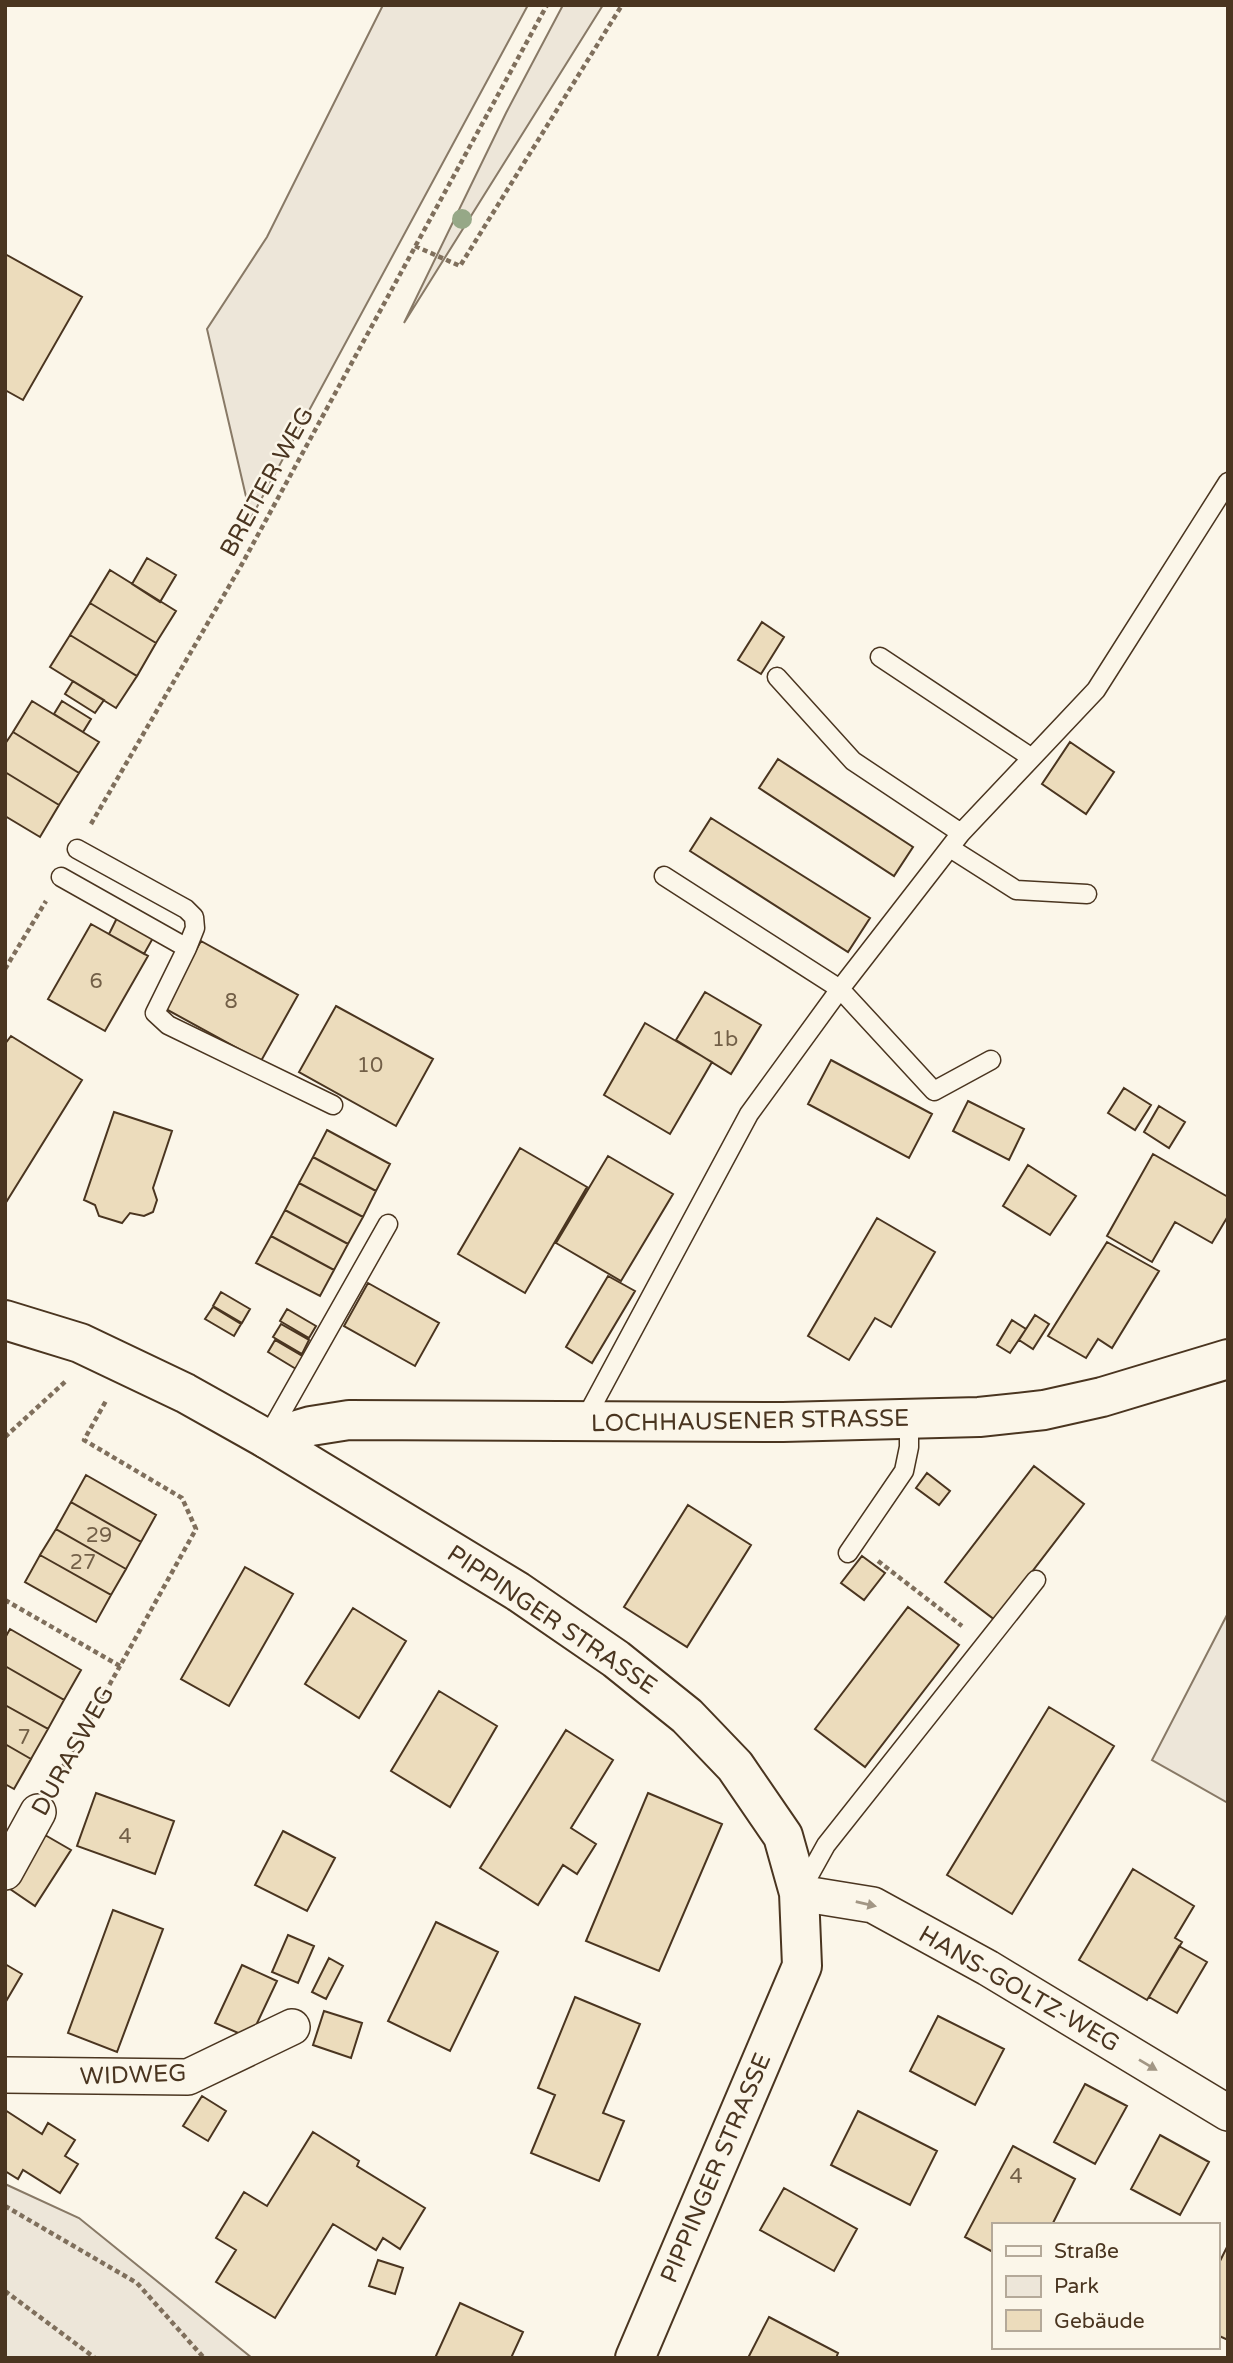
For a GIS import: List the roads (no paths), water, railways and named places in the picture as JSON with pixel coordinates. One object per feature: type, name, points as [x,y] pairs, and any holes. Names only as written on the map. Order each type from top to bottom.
[{"type":"main road","name":"PIPPINGER STRASSE","points":[[5,1320],[80,1343],[185,1393],[267,1438],[517,1591],[616,1658],[687,1716],[735,1766],[783,1836],[799,1893],[802,1966],[635,2358]]},
{"type":"main road","name":"LOCHHAUSENER STRASSE","points":[[267,1438],[349,1420],[583,1423],[909,1420],[1044,1409],[1154,1384],[1228,1359]]},
{"type":"street","name":"DURASWEG","points":[[5,1872],[38,1812]]},
{"type":"street","name":"HANS-GOLTZ-WEG","points":[[799,1893],[873,1905],[988,1968],[1228,2113]]},
{"type":"street","name":"WIDWEG","points":[[5,2075],[188,2077],[292,2027]]},
{"type":"lane","points":[[583,1423],[749,1114],[840,989],[961,833],[1096,690],[1228,482]]},
{"type":"lane","points":[[880,657],[1032,758]]},
{"type":"lane","points":[[777,677],[853,761],[961,833]]},
{"type":"lane","points":[[950,848],[1016,890],[1087,894]]},
{"type":"lane","points":[[77,849],[186,909],[194,917],[195,928],[187,948],[155,1013],[168,1025],[333,1105]]},
{"type":"lane","points":[[664,876],[840,989],[934,1091],[990,1060]]},
{"type":"lane","points":[[61,877],[187,948]]},
{"type":"lane","points":[[267,1438],[388,1224]]},
{"type":"lane","points":[[851,1548],[904,1471],[909,1447],[909,1420]]},
{"type":"lane","points":[[799,1893],[826,1845],[1036,1580]]}]
